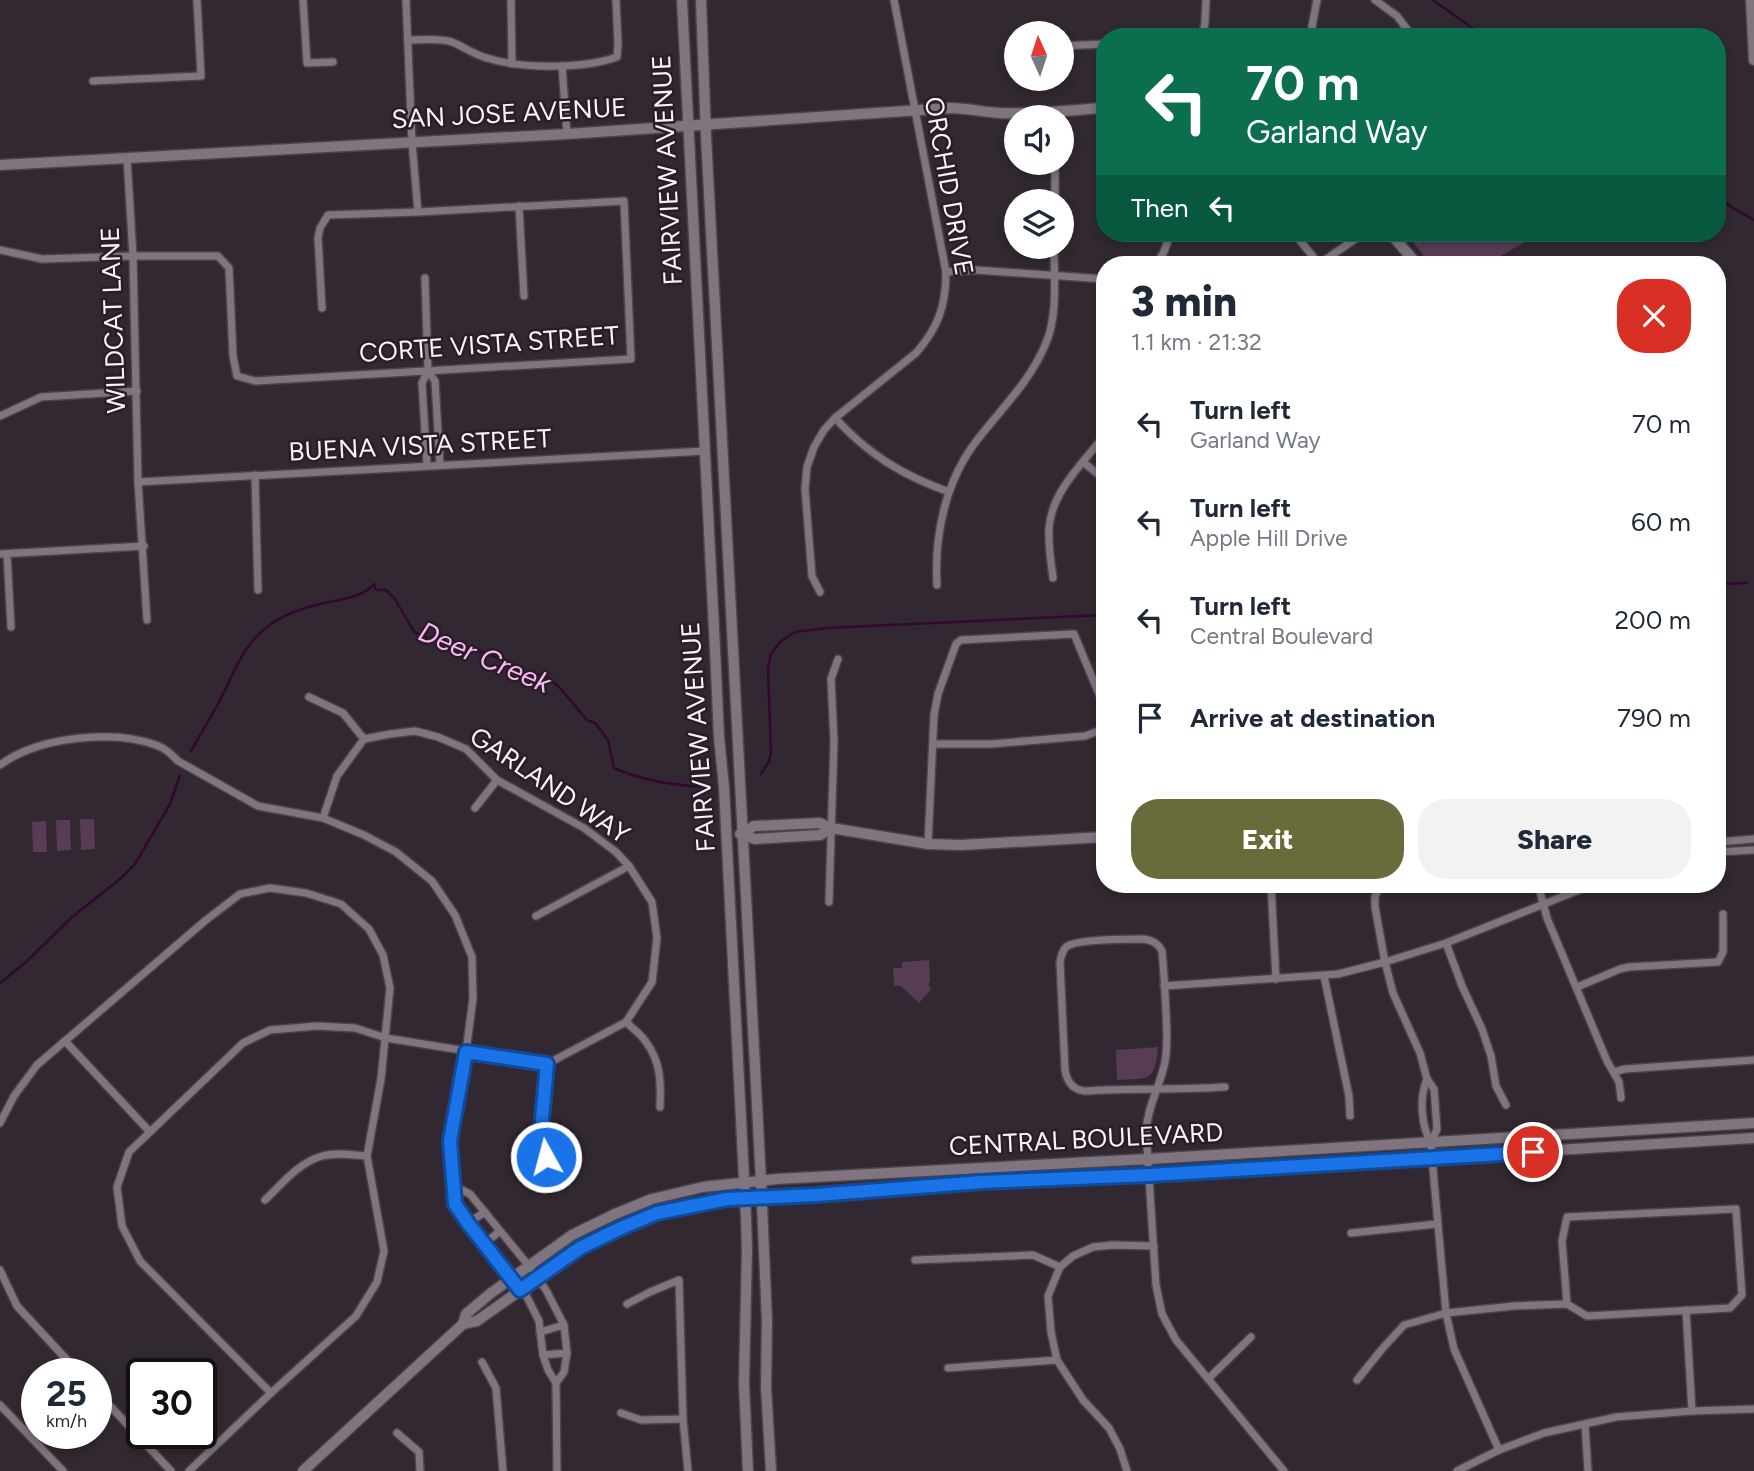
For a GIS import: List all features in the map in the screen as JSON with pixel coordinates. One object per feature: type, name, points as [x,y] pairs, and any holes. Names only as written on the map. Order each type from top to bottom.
[{"type":"street","points":[[93,81],[201,76],[197,0]]},
{"type":"street","points":[[303,0],[307,63],[333,62]]},
{"type":"street","points":[[406,0],[418,212]]},
{"type":"street","points":[[510,0],[512,64]]},
{"type":"street","points":[[408,40],[449,41],[485,58],[512,64],[562,66],[605,61],[617,57],[616,0]]},
{"type":"street","name":"FAIRVIEW AVENUE","points":[[682,0],[745,1198],[747,1250],[744,1384],[748,1471]]},
{"type":"street","name":"FAIRVIEW AVENUE","points":[[701,0],[762,1198],[767,1321],[766,1387],[771,1471]]},
{"type":"street","name":"ORCHID DRIVE","points":[[820,592],[812,576],[805,489],[807,467],[814,447],[835,418],[924,345],[943,306],[946,272],[894,0]]},
{"type":"street","points":[[1204,28],[1206,0]]},
{"type":"street","points":[[1311,28],[1317,0]]},
{"type":"street","points":[[1375,0],[1397,16],[1406,28]]},
{"type":"street","points":[[1751,0],[1754,60]]},
{"type":"street","points":[[1074,45],[1096,44]]},
{"type":"street","points":[[562,66],[567,134]]},
{"type":"street","name":"SAN JOSE AVENUE","points":[[0,165],[567,134],[964,108],[1004,113]]},
{"type":"street","name":"SAN JOSE AVENUE","points":[[1074,112],[1096,109]]},
{"type":"street","name":"WILDCAT LANE","points":[[127,158],[133,256],[138,481],[148,620]]},
{"type":"street","name":"CORTE VISTA STREET","points":[[133,256],[218,256],[229,268],[233,356],[237,376],[254,381],[631,359],[624,201],[328,215],[320,228],[318,238],[322,308]]},
{"type":"street","points":[[519,206],[524,296]]},
{"type":"street","points":[[1301,242],[1313,256]]},
{"type":"street","points":[[1331,256],[1351,242]]},
{"type":"street","points":[[1398,242],[1410,256]]},
{"type":"street","points":[[0,250],[42,259],[133,256]]},
{"type":"street","points":[[937,585],[937,547],[949,492],[976,442],[1026,381],[1047,341],[1051,325],[1054,259]]},
{"type":"street","points":[[946,272],[976,270],[1096,278]]},
{"type":"street","points":[[425,278],[428,371],[422,383],[427,465]]},
{"type":"street","points":[[428,371],[435,380],[440,464]]},
{"type":"street","points":[[0,416],[41,397],[137,391]]},
{"type":"street","points":[[835,418],[855,440],[882,460],[922,482],[949,492]]},
{"type":"street","points":[[1052,578],[1049,528],[1053,509],[1061,492],[1096,446]]},
{"type":"street","name":"BUENA VISTA STREET","points":[[138,481],[705,451]]},
{"type":"street","points":[[1083,462],[1096,473]]},
{"type":"street","points":[[255,475],[258,590]]},
{"type":"street","points":[[11,627],[4,554],[144,546]]},
{"type":"street","points":[[928,844],[934,715],[938,694],[956,644],[961,640],[1074,634],[1096,687]]},
{"type":"street","points":[[829,902],[834,741],[831,679],[838,659]]},
{"type":"street","points":[[309,697],[342,713],[364,739],[337,776],[323,818]]},
{"type":"street","name":"GARLAND WAY","points":[[364,739],[415,731],[466,749],[496,780],[584,828],[616,852],[629,866],[652,902],[657,938],[652,982],[626,1022],[547,1064]]},
{"type":"street","points":[[933,744],[991,744],[1085,736],[1096,732]]},
{"type":"street","points":[[0,765],[10,758],[48,743],[123,737],[156,745],[168,751],[177,761],[258,806],[323,818],[364,835],[396,852],[432,881],[455,915],[472,957],[473,998],[450,1141],[455,1204],[527,1297],[539,1321],[543,1355],[556,1383],[556,1471]]},
{"type":"street","points":[[475,807],[496,780]]},
{"type":"street","points":[[727,834],[743,833],[754,826],[820,823],[831,828],[928,844],[961,845],[1096,837]]},
{"type":"street","points":[[1726,841],[1754,839]]},
{"type":"street","points":[[1726,852],[1754,850]]},
{"type":"street","points":[[536,916],[629,866]]},
{"type":"street","points":[[0,1123],[14,1096],[37,1065],[240,894],[270,888],[306,893],[341,904],[369,929],[383,955],[390,988],[381,1079],[367,1156],[384,1251],[377,1282],[356,1316],[189,1471]]},
{"type":"street","points":[[1271,893],[1276,979]]},
{"type":"street","points":[[1377,893],[1375,907],[1393,993],[1420,1053],[1427,1079],[1434,1089],[1437,1129],[1431,1143]]},
{"type":"street","points":[[1541,893],[1547,918],[1619,1083],[1621,1098]]},
{"type":"street","points":[[1164,986],[1324,976],[1385,962],[1446,943],[1572,893]]},
{"type":"street","points":[[1577,987],[1629,967],[1718,962],[1723,952],[1723,914]]},
{"type":"street","points":[[1224,1087],[1178,1089],[1156,1088],[1079,1090],[1071,1085],[1065,1070],[1060,962],[1062,952],[1067,946],[1084,942],[1150,940],[1162,951],[1167,1051],[1164,1070],[1156,1088],[1147,1120],[1156,1285],[1163,1314],[1176,1340],[1284,1471]]},
{"type":"street","points":[[1446,943],[1482,1029],[1496,1086],[1506,1105]]},
{"type":"street","points":[[1324,976],[1349,1097],[1350,1116]]},
{"type":"street","points":[[626,1022],[646,1041],[656,1061],[661,1084],[660,1107]]},
{"type":"street","points":[[271,1393],[140,1261],[122,1226],[117,1187],[129,1152],[243,1044],[270,1030],[317,1026],[355,1027],[386,1038],[547,1064],[541,1130],[546,1157]]},
{"type":"street","points":[[65,1041],[150,1132]]},
{"type":"street","points":[[1614,1072],[1754,1060]]},
{"type":"street","points":[[1427,1079],[1422,1089],[1424,1130],[1431,1143],[1446,1313],[1454,1349],[1499,1450]]},
{"type":"street","name":"CENTRAL BOULEVARD","points":[[463,1324],[466,1314],[528,1265],[572,1235],[652,1199],[703,1187],[744,1182],[1754,1123]]},
{"type":"street","name":"CENTRAL BOULEVARD","points":[[303,1471],[463,1324],[477,1321],[580,1248],[657,1213],[706,1202],[745,1198],[1754,1138]]},
{"type":"street","points":[[264,1200],[300,1167],[323,1156],[367,1156]]},
{"type":"street","points":[[454,1186],[470,1194],[546,1290],[564,1325],[567,1353],[564,1372],[556,1383]]},
{"type":"street","points":[[1357,1380],[1404,1325],[1446,1313],[1567,1304],[1587,1316],[1730,1308],[1742,1295],[1736,1209],[1567,1217],[1562,1241],[1567,1304]]},
{"type":"street","points":[[468,1223],[485,1212]]},
{"type":"street","points":[[1351,1233],[1437,1224]]},
{"type":"street","points":[[484,1244],[500,1231]]},
{"type":"street","points":[[1127,1471],[1109,1428],[1083,1400],[1057,1360],[1048,1296],[1060,1266],[1073,1256],[1094,1247],[1154,1246]]},
{"type":"street","points":[[915,1260],[1033,1255],[1060,1266]]},
{"type":"street","points":[[0,1270],[17,1306],[65,1358]]},
{"type":"street","points":[[627,1304],[679,1280],[683,1419],[688,1471]]},
{"type":"street","points":[[1686,1310],[1692,1411]]},
{"type":"street","points":[[540,1332],[564,1325]]},
{"type":"street","points":[[1208,1379],[1251,1337]]},
{"type":"street","points":[[543,1355],[567,1353]]},
{"type":"street","points":[[948,1368],[1057,1360]]},
{"type":"street","points":[[482,1362],[496,1388],[503,1471]]},
{"type":"street","points":[[0,1405],[63,1471]]},
{"type":"street","points":[[112,1408],[171,1471]]},
{"type":"street","points":[[1457,1471],[1499,1450],[1544,1433],[1616,1417],[1754,1409]]},
{"type":"street","points":[[621,1413],[641,1420],[683,1419]]},
{"type":"street","points":[[1585,1424],[1588,1471]]},
{"type":"street","points":[[397,1433],[419,1452],[420,1471]]},
{"type":"shaded area","points":[[1413,242],[1525,242],[1500,256],[1424,256]]},
{"type":"shaded area","points":[[80,819],[94,819],[95,849],[81,850]]},
{"type":"shaded area","points":[[56,820],[70,820],[71,850],[57,851]]},
{"type":"shaded area","points":[[46,821],[47,852],[33,852],[32,822]]},
{"type":"shaded area","points":[[929,960],[928,984],[931,989],[919,1003],[901,986],[894,986],[893,968],[902,968],[902,962]]},
{"type":"shaded area","points":[[1158,1047],[1152,1073],[1143,1078],[1117,1080],[1116,1050]]},
{"type":"waterway","points":[[1433,0],[1472,28]]},
{"type":"waterway","points":[[1726,203],[1754,220]]},
{"type":"waterway","name":"Deer Creek","points":[[1726,584],[1747,583]]},
{"type":"waterway","name":"Deer Creek","points":[[191,751],[239,661],[261,632],[288,614],[357,595],[374,584],[376,590],[386,590],[395,599],[414,632],[489,654],[522,671],[545,676],[559,687],[587,720],[595,723],[608,740],[614,768],[661,782],[710,787]]},
{"type":"waterway","name":"Deer Creek","points":[[761,774],[771,753],[768,669],[771,654],[781,641],[795,632],[826,628],[1096,615]]},
{"type":"waterway","name":"Deer Creek","points":[[0,983],[135,864],[170,804],[180,775]]},
{"type":"route","points":[[546,1157],[541,1130],[547,1064],[466,1052],[450,1141],[455,1204],[520,1290],[580,1248],[621,1228],[657,1213],[727,1199],[982,1182],[1533,1152]]}]
